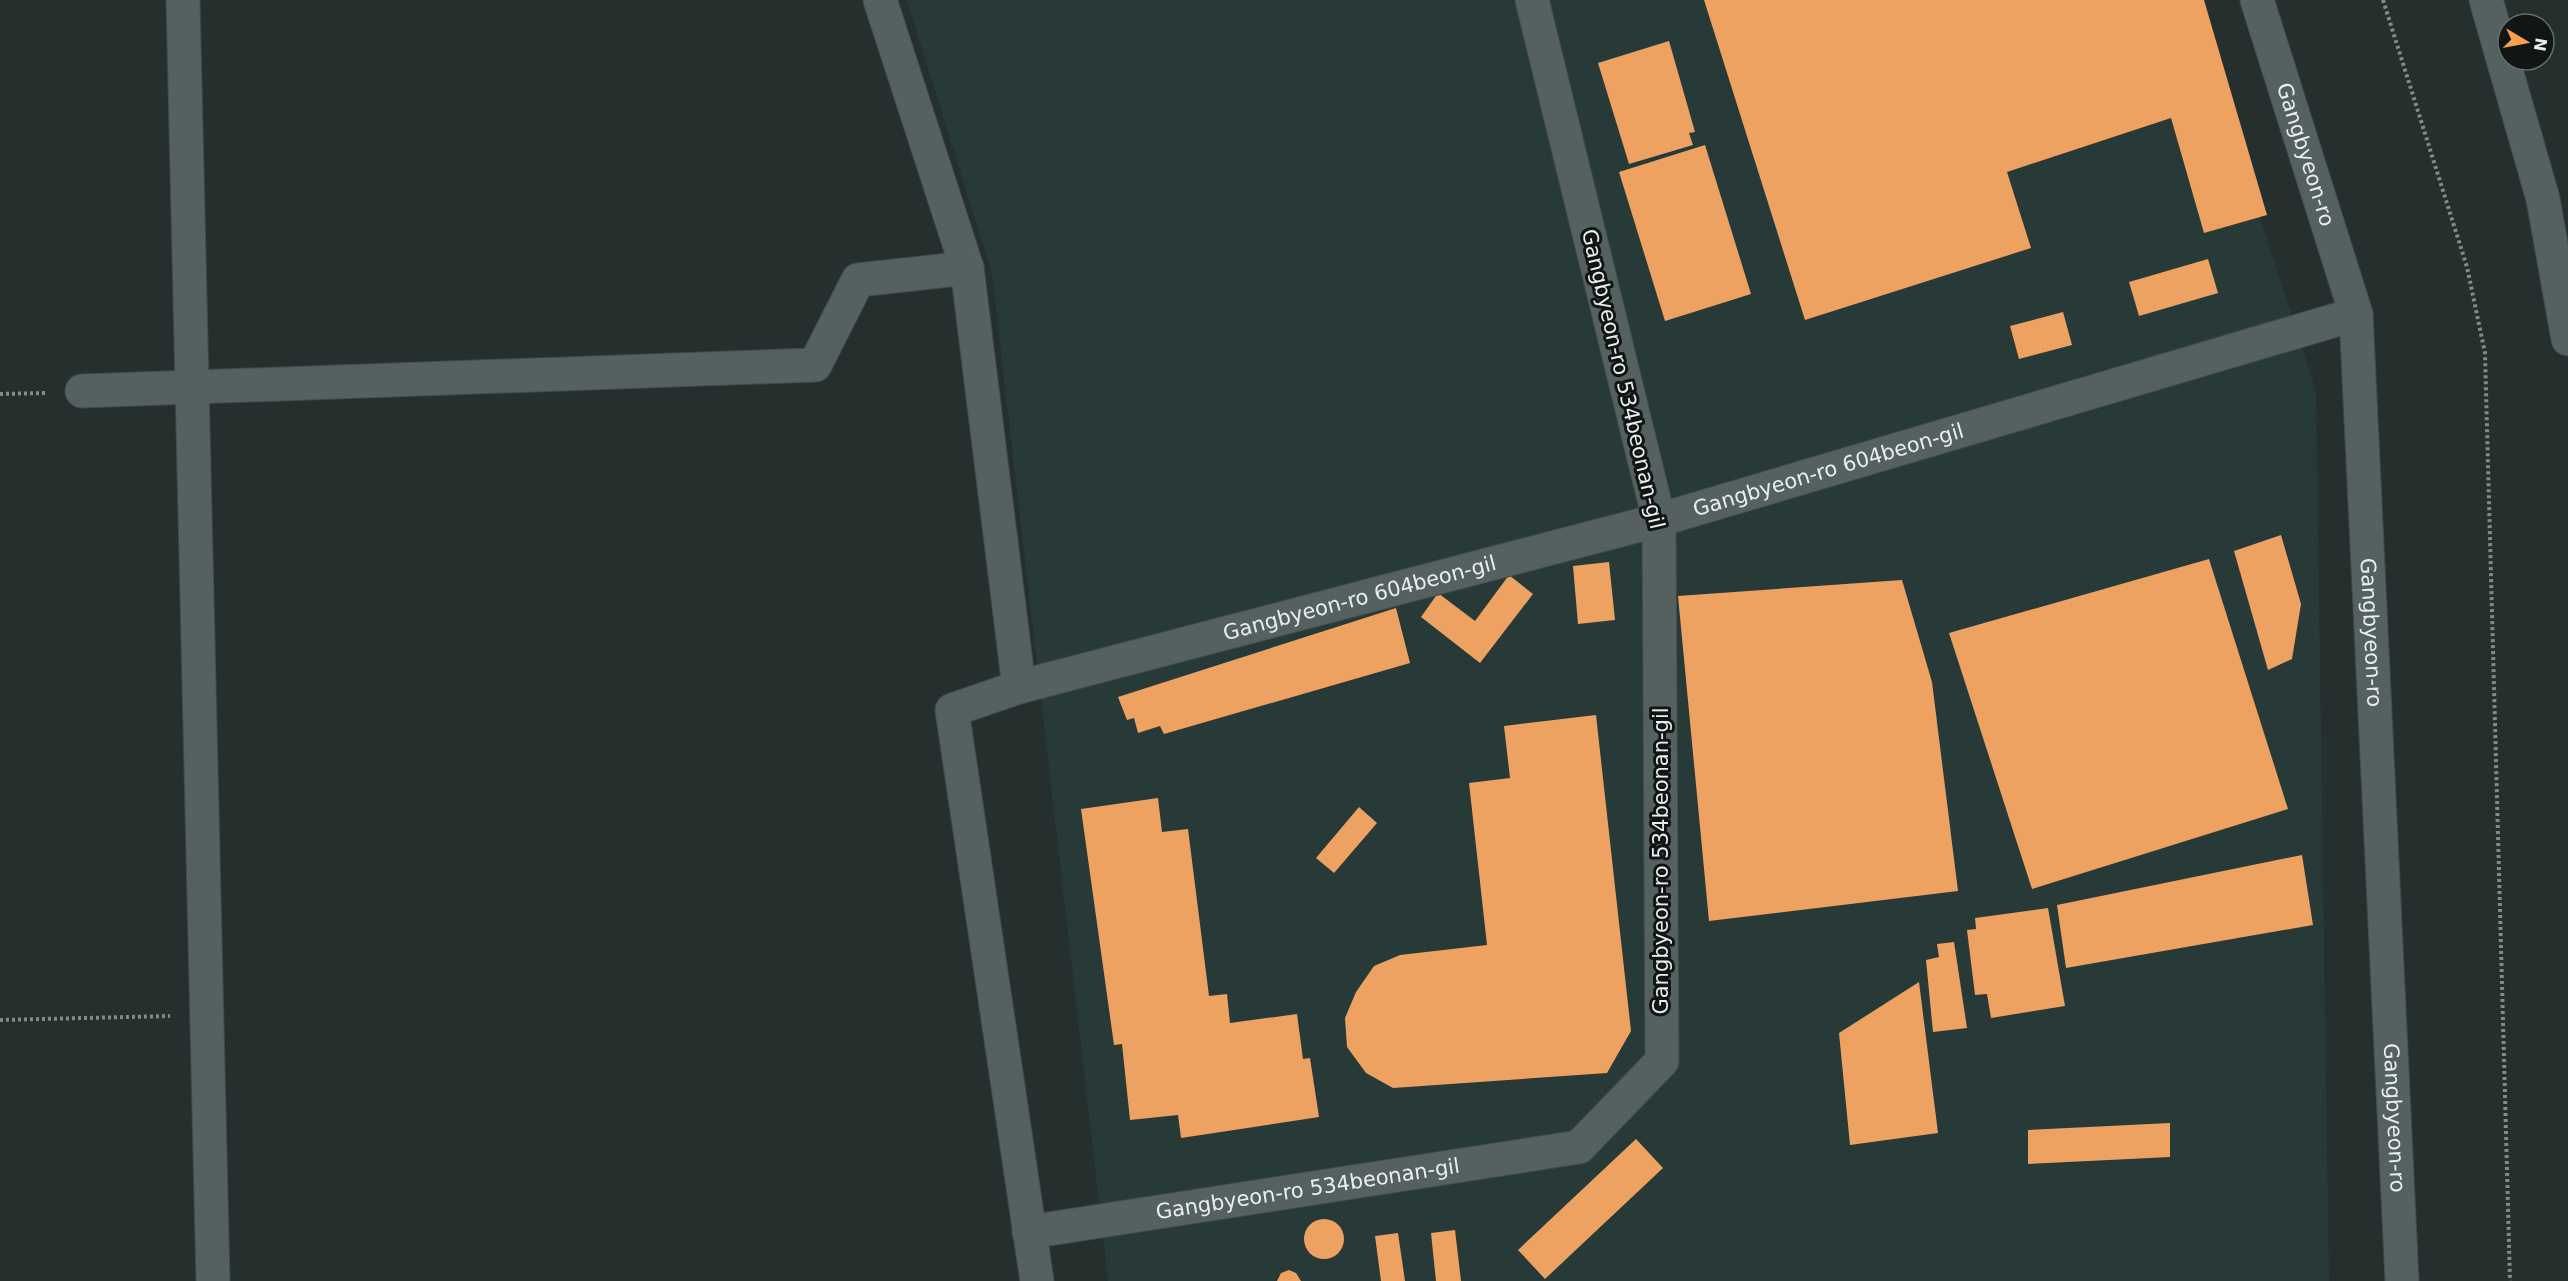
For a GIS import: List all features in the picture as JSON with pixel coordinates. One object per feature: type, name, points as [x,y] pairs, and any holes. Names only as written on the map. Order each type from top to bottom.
[{"type":"street","points":[[183,0],[213,1281]]},
{"type":"street","points":[[880,0],[967,268],[1019,687]]},
{"type":"street","name":"Gangbyeon-ro 534beonan-gil","points":[[1029,1232],[1579,1147],[1662,1061],[1659,520],[1533,0]]},
{"type":"street","name":"Gangbyeon-ro","points":[[2257,0],[2356,314],[2402,1281]]},
{"type":"street","points":[[2486,0],[2543,199],[2568,339]]},
{"type":"street","points":[[82,391],[191,389],[814,365],[858,280],[967,268]]},
{"type":"street","name":"Gangbyeon-ro 604beon-gil","points":[[1029,1232],[952,710],[1019,687],[1659,520],[2356,314]]},
{"type":"street","points":[[1029,1232],[1037,1281]]},
{"type":"path","points":[[2383,0],[2467,267],[2485,353],[2510,1281]]},
{"type":"path","points":[[0,394],[82,391]]},
{"type":"path","points":[[0,1020],[207,1015]]},
{"type":"shaded area","points":[[907,0],[2190,0],[2316,391],[2329,1281],[1108,1281],[992,274]]},
{"type":"building","points":[[1704,0],[2204,0],[2267,215],[2204,233],[2171,118],[2007,172],[2031,248],[1805,320]]},
{"type":"building","points":[[1669,41],[1695,132],[1689,133],[1693,145],[1629,164],[1598,63]]},
{"type":"building","points":[[1705,145],[1751,294],[1665,321],[1619,172]]},
{"type":"building","points":[[2208,259],[2218,293],[2139,316],[2129,282]]},
{"type":"building","points":[[2063,312],[2072,345],[2019,359],[2010,326]]},
{"type":"building","points":[[2281,535],[2301,604],[2292,659],[2268,670],[2234,551]]},
{"type":"building","points":[[2209,559],[2288,809],[2032,889],[1949,633]]},
{"type":"building","points":[[1609,562],[1615,620],[1578,624],[1573,566]]},
{"type":"building","points":[[1509,575],[1533,594],[1480,663],[1421,617],[1438,593],[1475,621]]},
{"type":"building","points":[[1902,580],[1932,682],[1958,891],[1709,921],[1678,596]]},
{"type":"building","points":[[1396,608],[1410,663],[1164,734],[1160,726],[1138,733],[1134,718],[1127,720],[1118,697]]},
{"type":"building","points":[[1596,715],[1631,1031],[1607,1073],[1393,1088],[1366,1073],[1347,1047],[1345,1018],[1356,992],[1374,966],[1400,955],[1487,945],[1469,783],[1510,778],[1504,726]]},
{"type":"building","points":[[1158,798],[1162,832],[1188,829],[1209,996],[1227,994],[1230,1023],[1297,1014],[1303,1059],[1310,1058],[1319,1117],[1181,1138],[1178,1115],[1130,1120],[1122,1044],[1114,1045],[1081,809]]},
{"type":"building","points":[[1359,807],[1377,823],[1334,873],[1316,858]]},
{"type":"building","points":[[2302,855],[2313,925],[2066,968],[2057,905]]},
{"type":"building","points":[[2048,908],[2065,1006],[1991,1018],[1987,994],[1975,995],[1967,930],[1976,929],[1975,918]]},
{"type":"building","points":[[1954,942],[1967,1028],[1933,1032],[1926,960],[1939,957],[1937,944]]},
{"type":"building","points":[[1919,982],[1938,1133],[1850,1145],[1839,1033]]},
{"type":"building","points":[[2170,1123],[2170,1157],[2028,1164],[2028,1130]]},
{"type":"building","points":[[1636,1139],[1663,1168],[1545,1279],[1518,1250]]},
{"type":"building","points":[[1324,1219],[1332,1220],[1338,1225],[1343,1231],[1343,1247],[1338,1253],[1332,1258],[1324,1259],[1316,1258],[1310,1253],[1305,1247],[1304,1239],[1305,1231],[1310,1225],[1316,1220]]},
{"type":"building","points":[[1455,1230],[1461,1281],[1436,1281],[1431,1233]]},
{"type":"building","points":[[1398,1233],[1405,1281],[1381,1281],[1375,1236]]},
{"type":"building","points":[[1289,1270],[1296,1273],[1301,1281],[1277,1281],[1281,1273]]}]
